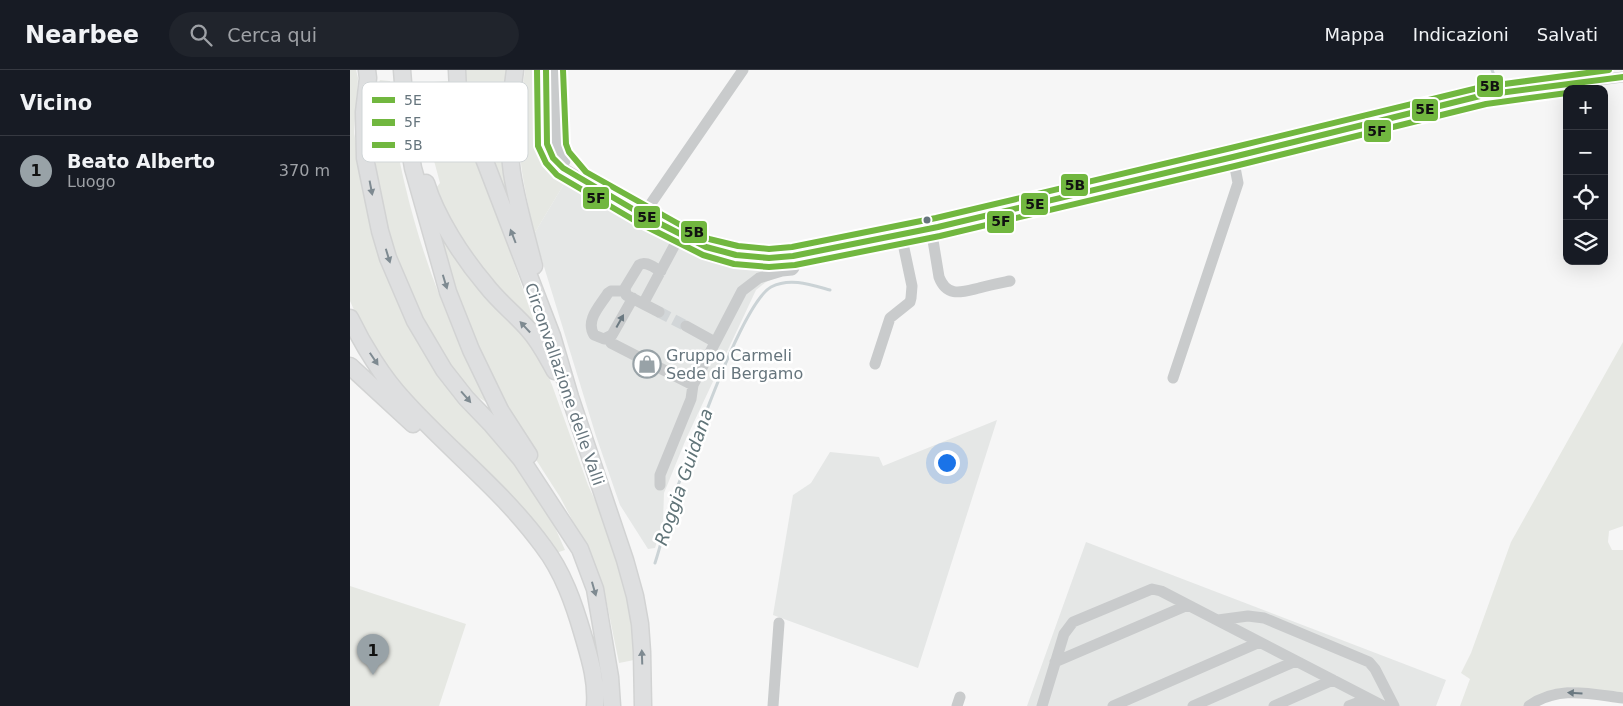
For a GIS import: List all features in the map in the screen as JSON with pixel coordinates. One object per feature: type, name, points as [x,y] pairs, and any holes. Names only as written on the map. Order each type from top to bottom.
[{"type":"highway","points":[[367,162],[380,231],[388,258],[415,321],[444,370],[466,398],[521,459],[580,549]]},
{"type":"highway","points":[[411,162],[448,292],[471,350],[500,410],[559,500],[580,549],[598,606],[610,678],[612,706]]},
{"type":"highway","points":[[420,162],[430,196],[461,253],[486,286],[540,343],[570,397]]},
{"type":"highway","name":"Circonvallazione delle Valli","points":[[485,162],[552,336],[570,397],[625,560],[635,596],[640,624],[643,706]]},
{"type":"highway","points":[[512,162],[516,192],[552,336]]},
{"type":"highway","points":[[350,318],[366,347],[402,399],[517,512],[544,547],[565,582],[578,616],[593,667],[594,706]]},
{"type":"highway","points":[[350,366],[512,517],[547,565],[573,616],[587,667],[594,706]]},
{"type":"street","points":[[546,70],[547,144],[553,158],[563,168],[643,215],[706,247],[736,255],[769,258],[793,256],[931,228],[1233,157],[1484,95],[1623,77]]},
{"type":"street","points":[[554,70],[557,146],[562,157],[580,179]]},
{"type":"street","points":[[643,215],[743,70]]},
{"type":"street","points":[[1173,378],[1238,183],[1233,157]]},
{"type":"street","points":[[931,228],[939,277],[945,288],[958,293],[1010,281]]},
{"type":"street","points":[[875,364],[890,318],[910,302],[912,298],[912,286],[901,234]]},
{"type":"street","points":[[659,312],[633,298],[611,291],[591,319],[590,325],[594,335],[598,338],[608,338],[612,335],[633,298],[661,271],[680,235]]},
{"type":"street","points":[[660,485],[660,475],[691,399],[693,385],[742,290],[759,278],[792,270],[794,268],[793,256]]},
{"type":"street","points":[[633,298],[625,288],[639,265],[645,262],[661,271]]},
{"type":"street","points":[[686,326],[715,342]]},
{"type":"street","points":[[608,338],[611,342],[693,385]]},
{"type":"street","points":[[1042,706],[1064,634],[1073,622],[1152,589],[1161,591],[1383,706]]},
{"type":"street","points":[[1055,662],[1188,605]]},
{"type":"street","points":[[1218,620],[1248,616],[1264,618],[1369,662],[1375,669],[1394,706]]},
{"type":"street","points":[[773,706],[779,623]]},
{"type":"street","points":[[1113,706],[1260,642]]},
{"type":"street","points":[[1193,706],[1296,661]]},
{"type":"street","points":[[1274,706],[1333,680]]},
{"type":"street","points":[[1530,706],[1546,696],[1564,692],[1623,698]]},
{"type":"street","points":[[1349,706],[1357,702],[1371,700]]},
{"type":"shaded area","points":[[350,70],[356,70],[358,78],[354,132],[371,233],[401,308],[428,360],[467,411],[503,449],[535,492],[553,523],[565,550],[553,554],[409,400],[369,343],[350,301]]},
{"type":"shaded area","points":[[464,70],[512,70],[512,82],[464,82]]},
{"type":"shaded area","points":[[525,70],[539,70],[540,147],[544,159],[549,166],[567,179],[534,234],[520,162],[528,162],[528,82],[524,82]]},
{"type":"shaded area","points":[[380,80],[390,82],[379,82]]},
{"type":"shaded area","points":[[375,162],[400,162],[412,214],[440,298],[463,352],[489,404],[475,395],[458,376],[446,359],[414,300],[394,249]]},
{"type":"shaded area","points":[[434,162],[479,162],[536,327],[488,284],[432,193],[440,183]]},
{"type":"shaded area","points":[[491,162],[515,162],[518,234]]},
{"type":"shaded area","name":"Gruppo Carmeli Sede di Bergamo","points":[[567,179],[664,236],[723,262],[747,267],[781,267],[782,275],[766,282],[756,290],[686,439],[664,493],[663,522],[655,548],[648,549],[620,505],[596,436],[534,234]]},
{"type":"shaded area","points":[[429,202],[534,342],[552,385],[588,485],[617,548],[629,590],[639,659],[619,663],[606,599],[586,546],[560,497],[524,441],[466,330]]},
{"type":"shaded area","points":[[1623,342],[1623,526],[1609,531],[1608,542],[1612,550],[1623,550],[1623,695],[1572,687],[1551,690],[1524,706],[1460,706],[1470,679],[1461,673],[1471,653],[1511,542]]},
{"type":"shaded area","points":[[997,420],[918,668],[773,615],[793,495],[811,483],[830,452],[879,457],[883,466]]},
{"type":"shaded area","points":[[1086,542],[1446,680],[1436,706],[1027,706]]},
{"type":"shaded area","points":[[350,586],[466,624],[439,706],[350,706]]},
{"type":"waterway","points":[[1492,70],[1500,90]]},
{"type":"waterway","name":"Roggia Guidana","points":[[655,563],[680,481],[716,386],[750,314],[761,297],[771,287],[778,284],[793,282],[830,290]]},
{"type":"tunnel","points":[[659,312],[686,326]]},
{"type":"transit line","name":"5F","points":[[537,70],[538,146],[546,163],[557,175],[639,223],[703,255],[734,264],[769,267],[795,265],[940,236],[1486,104],[1563,94]]},
{"type":"transit line","name":"5E","points":[[546,70],[547,144],[553,158],[563,168],[643,215],[706,247],[736,255],[769,258],[793,256],[938,227],[1484,95],[1623,77]]},
{"type":"transit line","name":"5B","points":[[563,70],[566,144],[569,152],[586,172],[709,239],[738,246],[769,249],[792,247],[936,218],[1482,87],[1609,70]]},
{"type":"place","name":"Gruppo Carmeli Sede di Bergamo","points":[[647,364]]},
{"type":"place","name":"Beato Alberto","points":[[373,675]]}]
